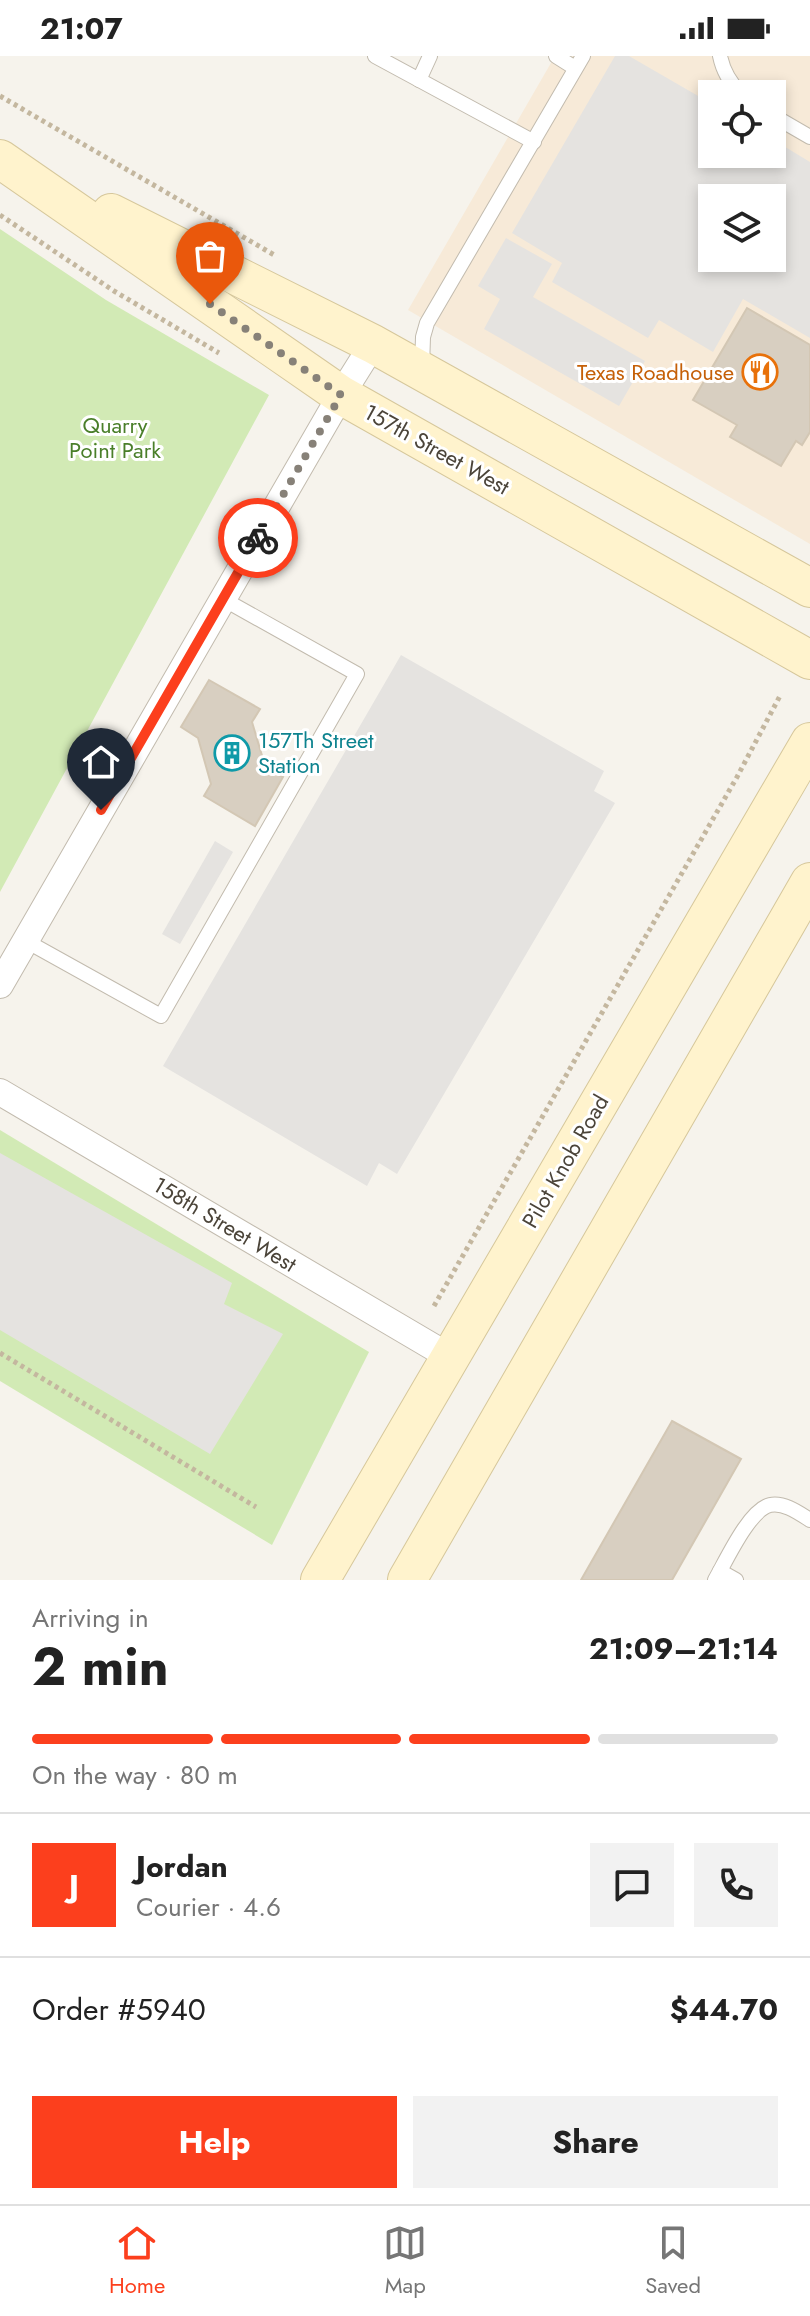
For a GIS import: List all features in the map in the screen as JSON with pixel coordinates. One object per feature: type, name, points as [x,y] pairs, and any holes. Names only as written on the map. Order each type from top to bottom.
[{"type":"street","name":"157th Street West","points":[[0,158],[373,344],[810,588]]},
{"type":"street","name":"157th Street West","points":[[0,158],[341,395],[810,660]]},
{"type":"street","points":[[0,985],[373,344]]},
{"type":"street","name":"Pilot Knob Road","points":[[320,1580],[810,742]]},
{"type":"street","points":[[407,1580],[810,882]]},
{"type":"street","name":"158th Street West","points":[[0,1092],[450,1357]]},
{"type":"lane","points":[[375,56],[534,142]]},
{"type":"lane","points":[[419,80],[430,56]]},
{"type":"lane","points":[[422,371],[423,337],[427,323],[579,62],[556,56]]},
{"type":"lane","points":[[720,56],[730,80]]},
{"type":"lane","points":[[786,123],[810,137]]},
{"type":"lane","points":[[26,941],[161,1016],[357,674],[223,599]]},
{"type":"lane","points":[[736,1580],[718,1576],[755,1514],[770,1505],[787,1507],[810,1520]]},
{"type":"path","points":[[0,96],[289,264]]},
{"type":"path","points":[[0,215],[114,291],[232,360]]},
{"type":"path","points":[[434,1306],[737,777],[781,694]]},
{"type":"path","points":[[0,1353],[256,1507]]},
{"type":"shaded area","points":[[555,56],[810,56],[810,544],[408,310]]},
{"type":"shaded area","points":[[615,56],[629,56],[698,96],[698,168],[786,168],[786,147],[810,162],[810,338],[743,299],[713,352],[659,320],[648,338],[552,282],[562,263],[512,233]]},
{"type":"shaded area","points":[[506,238],[552,264],[533,297],[645,361],[619,406],[484,329],[500,299],[478,286]]},
{"type":"shaded area","points":[[401,655],[604,771],[594,791],[615,803],[397,1174],[379,1163],[367,1186],[163,1066]]},
{"type":"shaded area","points":[[215,841],[233,852],[180,944],[162,934]]},
{"type":"shaded area","points":[[0,1153],[232,1283],[224,1304],[283,1334],[210,1454],[0,1330]]},
{"type":"green space","name":"Quarry Point Park","points":[[0,229],[106,300],[269,395],[0,892]]},
{"type":"green space","points":[[0,1130],[369,1352],[272,1545],[0,1381]]},
{"type":"building","name":"Texas Roadhouse","points":[[747,308],[810,345],[810,432],[802,445],[796,441],[781,466],[730,437],[737,425],[693,400]]},
{"type":"building","name":"157Th Street Station","points":[[209,680],[260,709],[252,722],[266,769],[283,777],[255,826],[204,796],[211,784],[198,738],[181,727]]},
{"type":"building","points":[[672,1421],[741,1459],[672,1580],[581,1580]]},
{"type":"way so far","points":[[210,304],[341,395],[258,538]]},
{"type":"place","name":"Texas Roadhouse","points":[[760,372]]},
{"type":"place","name":"157Th Street Station","points":[[232,753]]},
{"type":"route","points":[[101,810],[258,538]]}]
